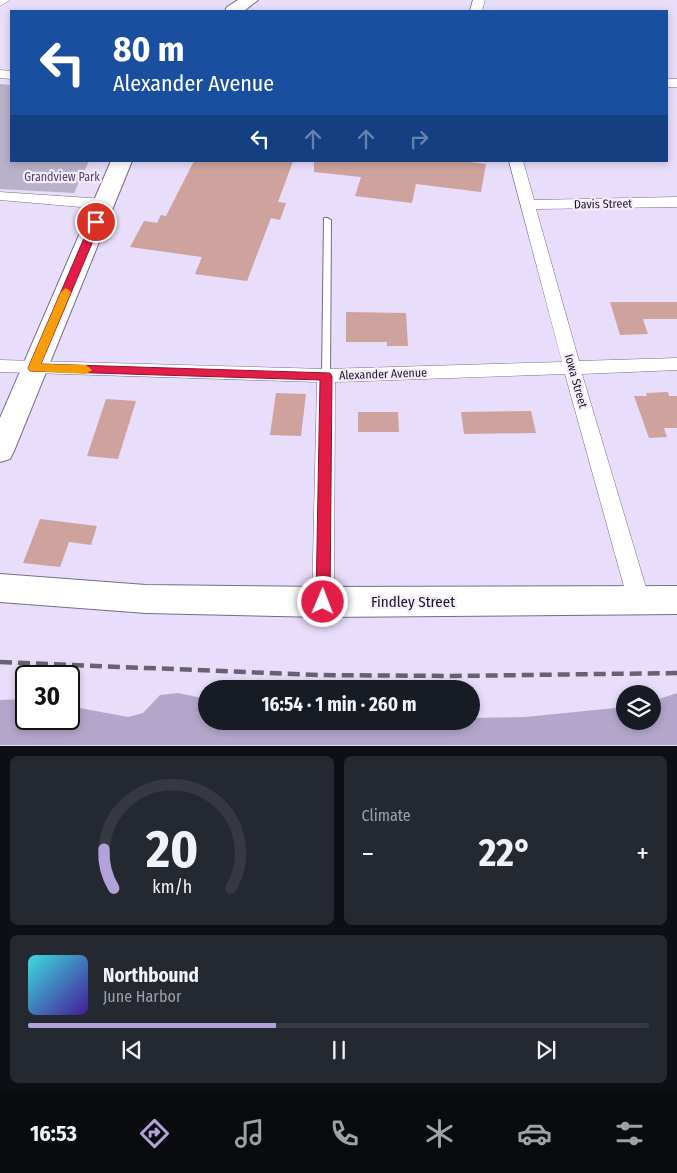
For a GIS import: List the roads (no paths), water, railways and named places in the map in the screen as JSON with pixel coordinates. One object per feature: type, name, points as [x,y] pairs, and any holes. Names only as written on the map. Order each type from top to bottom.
[{"type":"main road","points":[[0,451],[122,162]]},
{"type":"street","points":[[0,3],[4,0]]},
{"type":"street","points":[[235,10],[250,0]]},
{"type":"street","name":"Iowa Street","points":[[516,162],[572,368],[639,601]]},
{"type":"street","points":[[0,196],[104,204]]},
{"type":"street","name":"Davis Street","points":[[529,205],[677,202]]},
{"type":"street","name":"Alexander Avenue","points":[[0,366],[326,376],[677,364]]},
{"type":"street","points":[[323,602],[326,376]]},
{"type":"street","name":"Findley Street","points":[[0,588],[146,599],[323,602],[677,600]]},
{"type":"lane","points":[[326,376],[327,220]]},
{"type":"railway","points":[[0,662],[318,675],[452,676],[677,673]]},
{"type":"park label","name":"Grandview Park","points":[[62,177]]}]
